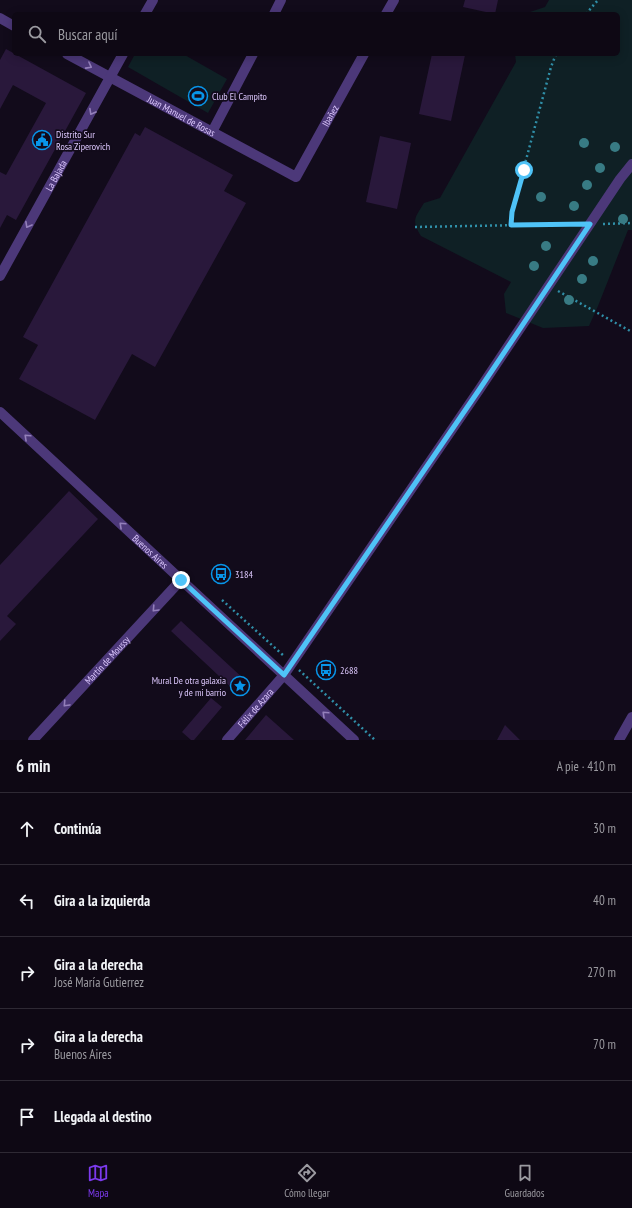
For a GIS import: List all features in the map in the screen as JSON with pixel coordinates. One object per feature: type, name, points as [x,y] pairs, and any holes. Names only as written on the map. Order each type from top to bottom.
[{"type":"street","points":[[146,12],[153,0]]},
{"type":"street","points":[[275,12],[282,0]]},
{"type":"street","points":[[387,12],[390,1]]},
{"type":"street","points":[[0,18],[12,25]]},
{"type":"street","name":"Juan Manuel de Rosas","points":[[71,56],[296,177]]},
{"type":"street","name":"La Bajada","points":[[0,276],[122,56]]},
{"type":"street","points":[[212,132],[252,56]]},
{"type":"street","name":"Ibañez","points":[[296,177],[363,56]]},
{"type":"street","name":"Félix de Azara","points":[[227,740],[284,675],[549,286],[620,179],[632,164]]},
{"type":"street","name":"Buenos Aires","points":[[0,412],[354,740]]},
{"type":"street","name":"Martín de Moussy","points":[[32,740],[181,580]]},
{"type":"street","points":[[620,740],[632,717]]},
{"type":"path","points":[[588,12],[598,0]]},
{"type":"path","points":[[511,225],[512,212],[555,56]]},
{"type":"path","points":[[415,227],[632,223]]},
{"type":"path","points":[[549,286],[632,332]]},
{"type":"shaded area","points":[[549,0],[632,0],[632,230],[628,230],[589,326],[543,328],[506,313],[504,294],[511,282],[421,236],[415,222],[416,216],[424,203],[440,198],[516,62],[515,56],[620,56],[620,12],[530,12],[545,7]]},
{"type":"shaded area","name":"Club El Campito","points":[[134,56],[187,56],[227,79],[208,113],[128,67]]},
{"type":"building","points":[[465,0],[498,0],[495,12],[486,12],[463,7]]},
{"type":"building","name":"Distrito Sur Rosa Ziperovich","points":[[6,49],[12,52],[12,56],[19,56],[86,93],[16,220],[7,215],[0,228],[0,172],[6,175],[46,103],[13,85],[0,109],[0,60]]},
{"type":"building","points":[[432,56],[465,56],[451,121],[419,114]]},
{"type":"building","points":[[145,127],[233,175],[224,191],[246,203],[155,367],[132,354],[95,420],[19,379],[38,345],[23,337],[135,133],[140,136]]},
{"type":"building","points":[[380,136],[411,143],[397,209],[366,202]]},
{"type":"building","points":[[69,491],[98,519],[7,616],[16,624],[0,641],[0,565]]},
{"type":"building","points":[[181,621],[245,680],[235,691],[171,631]]},
{"type":"building","points":[[211,698],[222,707],[194,740],[191,740],[182,732]]},
{"type":"building","points":[[266,715],[294,740],[245,740]]},
{"type":"building","points":[[505,725],[520,740],[497,740]]},
{"type":"place","name":"Club El Campito","points":[[198,96]]},
{"type":"place","name":"Distrito Sur Rosa Ziperovich","points":[[42,140]]},
{"type":"place","name":"3184","points":[[221,574]]},
{"type":"place","name":"2688","points":[[326,670]]},
{"type":"place","name":"Mural De otra galaxia y de mi barrio","points":[[240,686]]},
{"type":"route","points":[[181,580],[284,675],[479,390],[590,224],[511,225],[512,212],[524,170]]}]
